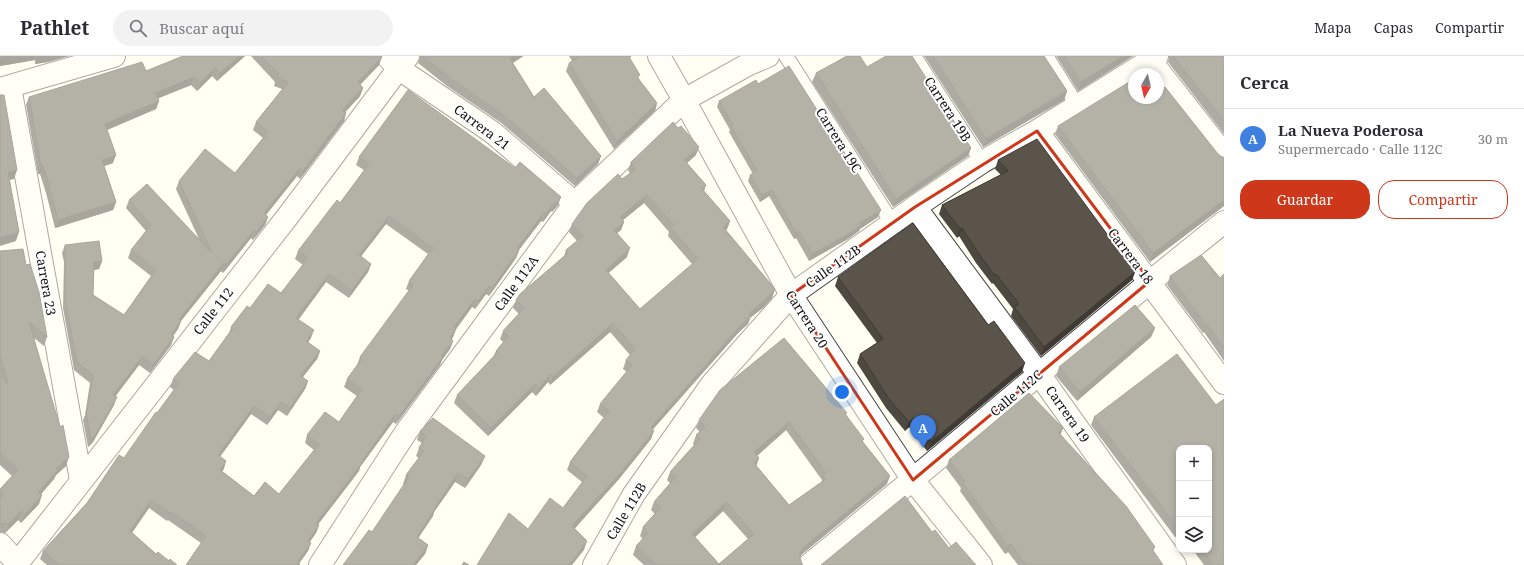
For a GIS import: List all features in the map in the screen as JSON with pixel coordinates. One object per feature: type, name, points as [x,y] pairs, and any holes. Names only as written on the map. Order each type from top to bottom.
[{"type":"street","points":[[5,88],[114,56]]},
{"type":"street","name":"Carrera 20","points":[[659,56],[791,295],[913,480],[981,565]]},
{"type":"street","name":"Calle 112A","points":[[320,565],[406,432],[575,202],[684,100],[749,64],[768,56]]},
{"type":"street","points":[[1154,58],[1224,154]]},
{"type":"street","name":"Calle 112B","points":[[603,561],[634,494],[712,384],[791,295],[982,162],[1037,131],[1154,58]]},
{"type":"street","name":"Carrera 21","points":[[398,60],[492,132],[575,202]]},
{"type":"street","name":"Calle 112","points":[[17,564],[288,216],[398,60]]},
{"type":"street","name":"Carrera 23","points":[[5,88],[81,480]]},
{"type":"street","name":"Carrera 18","points":[[1037,131],[1150,281],[1224,383]]},
{"type":"street","name":"Carrera 19","points":[[916,207],[1039,374],[1175,565]]},
{"type":"street","name":"Calle 112C","points":[[809,565],[913,480],[1150,281],[1224,222]]},
{"type":"street","points":[[0,544],[17,564]]},
{"type":"lane","name":"Carrera 19C","points":[[786,56],[893,224]]},
{"type":"lane","name":"Carrera 19B","points":[[914,56],[982,162]]},
{"type":"lane","points":[[1046,56],[1077,105]]},
{"type":"highlighted area","points":[[1037,131],[1150,281],[913,480],[791,295],[915,207]]},
{"type":"building","points":[[0,56],[13,56],[1,58]]},
{"type":"building","points":[[183,56],[239,56],[220,73],[215,68],[200,83],[194,77],[155,93],[159,101],[105,124],[116,155],[102,160],[116,202],[58,220],[49,185],[43,166],[41,166],[29,97],[142,62],[146,71]]},
{"type":"building","points":[[261,56],[382,57],[358,82],[363,88],[342,110],[346,113],[303,171],[300,168],[264,213],[268,217],[256,232],[254,230],[226,265],[224,263],[179,319],[181,321],[171,335],[174,337],[153,365],[142,357],[113,395],[117,397],[96,434],[91,439],[86,412],[93,375],[77,362],[65,300],[65,245],[99,241],[102,261],[94,262],[93,295],[124,315],[156,270],[131,250],[151,225],[129,200],[147,184],[212,253],[179,181],[205,149],[235,173],[268,132],[256,122],[288,83],[277,77],[279,74]]},
{"type":"building","points":[[422,56],[514,56],[510,59],[534,97],[544,88],[601,156],[577,178],[503,115],[450,78]]},
{"type":"building","points":[[577,56],[631,56],[629,57],[640,75],[637,77],[657,103],[617,141],[569,63],[578,58]]},
{"type":"building","points":[[847,56],[860,56],[867,67],[886,56],[912,56],[971,148],[896,199],[816,73]]},
{"type":"building","points":[[933,56],[1044,56],[1067,91],[986,139]]},
{"type":"building","points":[[1064,56],[1123,56],[1081,82]]},
{"type":"building","points":[[1173,56],[1224,56],[1224,121]]},
{"type":"building","points":[[789,66],[881,210],[860,223],[861,225],[850,233],[812,254],[799,231],[796,233],[772,190],[762,195],[750,175],[757,171],[731,126],[733,125],[719,101],[756,80],[758,84]]},
{"type":"building","points":[[1128,83],[1128,104],[1164,104],[1165,87],[1218,154],[1224,157],[1224,200],[1153,253],[1058,126]]},
{"type":"building","points":[[408,90],[515,168],[520,162],[561,197],[555,204],[554,203],[546,214],[544,213],[517,248],[519,250],[492,288],[489,286],[478,301],[475,299],[454,327],[456,329],[450,338],[453,341],[441,356],[443,357],[399,416],[395,414],[362,463],[316,523],[319,525],[308,541],[311,543],[297,562],[300,564],[299,565],[186,565],[206,536],[151,500],[130,531],[156,554],[158,552],[169,561],[170,559],[177,565],[59,565],[43,551],[87,503],[119,455],[124,458],[156,412],[157,413],[179,383],[173,379],[195,352],[209,361],[233,328],[231,327],[247,306],[250,308],[268,284],[281,293],[308,258],[298,251],[337,200],[340,203],[369,164],[359,157]],"holes":[[[389,216],[433,248],[409,281],[413,285],[360,357],[362,359],[347,379],[362,389],[339,422],[325,412],[307,435],[319,444],[279,494],[265,482],[254,496],[220,470],[226,461],[218,455],[254,406],[270,417],[281,402],[290,408],[308,381],[300,376],[320,351],[306,341],[314,330],[296,318],[329,274],[352,290],[371,264],[359,255]]]},
{"type":"building","points":[[0,95],[4,95],[17,170],[8,172],[19,232],[0,238]]},
{"type":"building","points":[[673,122],[678,128],[681,126],[699,147],[684,160],[706,185],[702,189],[730,221],[723,227],[775,289],[749,314],[751,316],[741,325],[651,427],[654,431],[622,471],[572,526],[587,541],[569,565],[477,565],[509,513],[528,529],[550,498],[563,508],[587,476],[570,462],[609,411],[600,404],[632,365],[626,360],[635,349],[613,323],[553,377],[551,374],[539,388],[535,384],[491,428],[457,395],[498,352],[496,351],[509,336],[503,331],[524,308],[516,300],[520,294],[568,253],[566,250],[583,236],[572,224],[587,203],[618,174],[622,179],[635,170],[631,162]],"holes":[[[647,195],[674,225],[671,228],[698,259],[640,309],[606,270],[630,248],[614,230],[624,222],[620,217]]]},
{"type":"building","points":[[1037,139],[1135,272],[1044,347],[1014,307],[1019,304],[996,274],[995,276],[962,228],[960,229],[942,205],[1008,171],[998,160]]},
{"type":"building","points":[[913,223],[988,325],[994,321],[1025,363],[931,442],[913,418],[909,422],[889,399],[860,354],[883,339],[838,277]]},
{"type":"building","points":[[23,249],[26,265],[30,264],[39,292],[47,337],[29,322],[60,427],[63,425],[69,457],[56,469],[58,470],[38,492],[42,495],[25,514],[21,511],[9,524],[0,523],[0,498],[3,494],[0,489],[18,470],[0,453],[0,376],[8,384],[0,356],[0,251]]},
{"type":"building","points":[[1201,255],[1220,278],[1224,274],[1224,348],[1170,276]]},
{"type":"building","points":[[1135,305],[1155,328],[1080,392],[1059,367]]},
{"type":"building","points":[[784,338],[847,413],[845,414],[864,439],[862,441],[890,476],[804,547],[800,552],[800,558],[803,565],[657,565],[636,546],[648,533],[643,527],[661,507],[654,502],[676,477],[670,472],[700,439],[696,435],[705,427],[699,420],[720,390]],"holes":[[[789,422],[826,473],[823,476],[826,479],[789,505],[754,463],[759,458],[754,452]],[[726,502],[754,534],[719,564],[692,534]]]},
{"type":"building","points":[[1177,354],[1216,405],[1224,399],[1224,565],[1213,565],[1205,553],[1212,553],[1212,445],[1176,445],[1176,525],[1094,417]]},
{"type":"building","points":[[1029,393],[1063,428],[1058,432],[1126,506],[1155,547],[1152,549],[1163,565],[1026,565],[1011,544],[1008,546],[963,483],[965,481],[949,460]]},
{"type":"building","points":[[433,418],[485,456],[468,479],[458,473],[435,507],[417,537],[428,545],[413,565],[343,565],[369,530],[372,532],[409,477],[406,475],[424,451],[419,448],[426,436],[420,431]]},
{"type":"building","points":[[905,496],[932,532],[935,530],[949,548],[956,542],[976,565],[821,565]]},
{"type":"building","points":[[464,562],[469,565],[462,565]]},
{"type":"place","name":"La Nueva Poderosa","points":[[923,448]]}]
